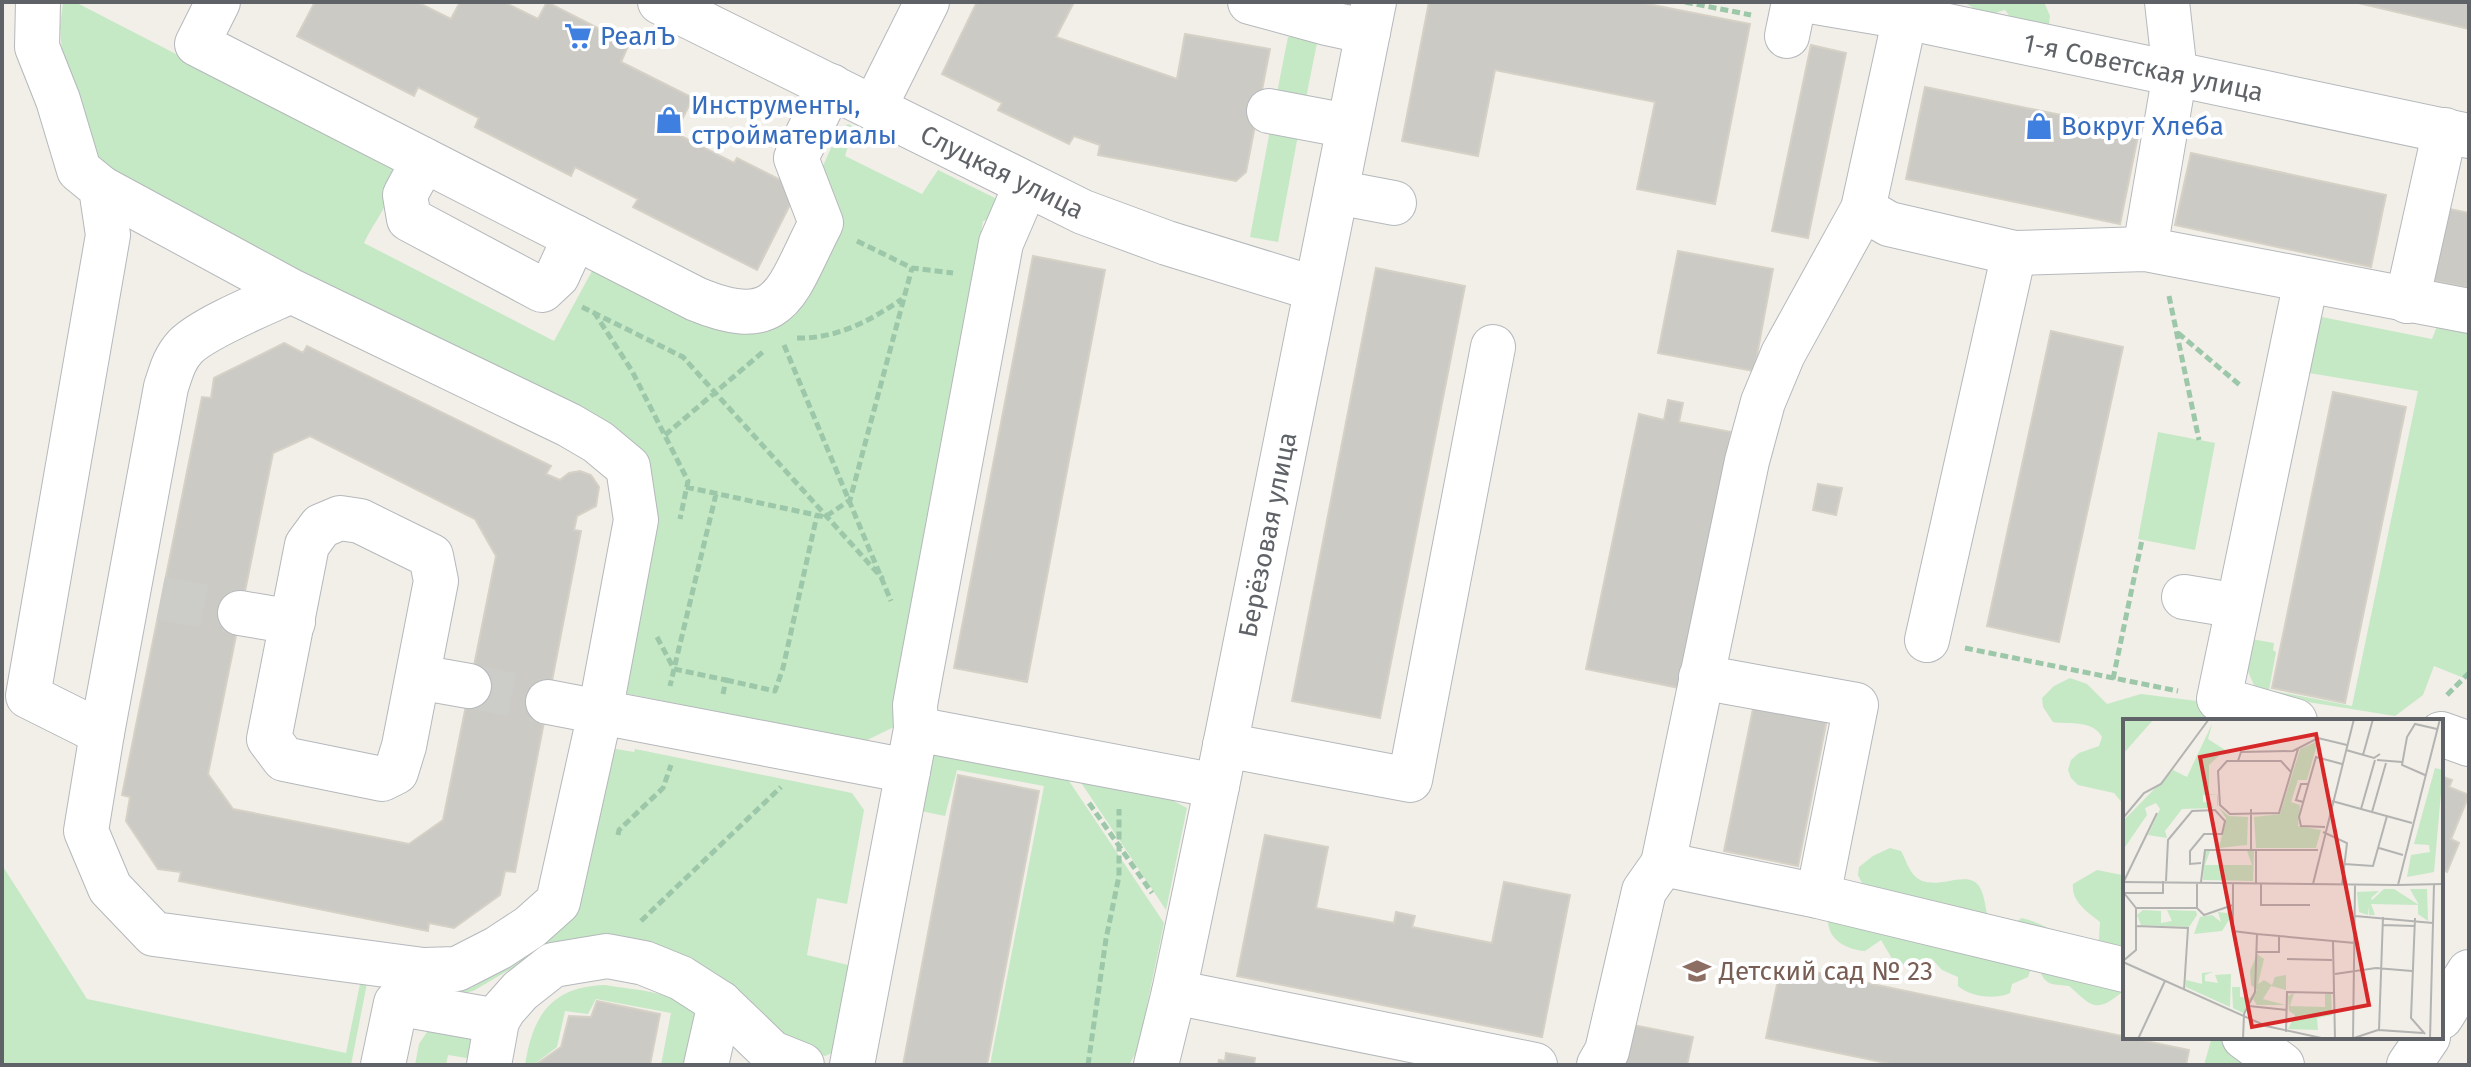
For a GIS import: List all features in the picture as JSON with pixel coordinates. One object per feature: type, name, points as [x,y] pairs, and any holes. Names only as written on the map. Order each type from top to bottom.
[{"type":"street","points":[[38,2],[20,46],[58,100],[79,170],[101,188],[291,291],[569,425],[598,442],[628,467],[636,520],[600,713],[558,902],[530,927],[457,969],[423,970],[154,934],[110,888],[86,831],[102,733],[145,594],[166,387],[174,361],[187,345],[240,314],[291,291]]},
{"type":"street","points":[[218,2],[197,44],[723,310],[775,323],[783,296],[821,223],[796,158],[831,86]]},
{"type":"street","name":"Слуцкая улица","points":[[660,2],[1083,212],[1167,243],[1316,289]]},
{"type":"street","points":[[874,108],[927,2]]},
{"type":"street","points":[[1250,2],[1327,23],[1371,17]]},
{"type":"street","name":"1-я Советская улица","points":[[1816,2],[1905,17],[2457,133]]},
{"type":"street","points":[[2152,250],[2175,73],[2167,2]]},
{"type":"street","name":"Берёзовая улица","points":[[1156,1065],[1221,766],[1371,17]]},
{"type":"street","points":[[1599,1065],[1607,1051],[1644,891],[1663,864],[1747,461],[1763,402],[1783,354],[1863,209],[1905,17]]},
{"type":"street","points":[[1269,111],[1348,126]]},
{"type":"street","points":[[2407,301],[2457,133]]},
{"type":"street","points":[[424,160],[405,195],[409,219],[542,290],[557,276],[575,237]]},
{"type":"street","points":[[852,1065],[916,729],[915,705],[1001,243],[1026,185]]},
{"type":"street","points":[[101,188],[108,235],[28,696],[102,733]]},
{"type":"street","points":[[1336,192],[1394,203]]},
{"type":"street","points":[[1863,209],[1889,224],[2014,253],[2152,250],[2469,311]]},
{"type":"street","points":[[1927,640],[2014,253]]},
{"type":"street","points":[[2288,719],[2219,699],[2306,281]]},
{"type":"street","points":[[916,729],[1123,768],[1221,766],[1410,780],[1493,347]]},
{"type":"street","points":[[340,518],[360,521],[431,556],[436,581],[404,746],[396,772],[382,779],[284,759],[269,739],[293,622],[307,545],[321,526],[340,518]]},
{"type":"street","points":[[2184,597],[2238,606]]},
{"type":"street","points":[[240,613],[293,622]]},
{"type":"street","points":[[418,677],[469,686]]},
{"type":"street","points":[[1701,677],[1856,705],[1818,896]]},
{"type":"street","points":[[548,702],[908,771]]},
{"type":"street","points":[[2443,735],[2469,744]]},
{"type":"street","points":[[1663,864],[1818,896],[2123,970]]},
{"type":"street","points":[[489,1065],[497,1021],[520,991],[553,965],[607,956],[644,963],[681,978],[720,1003],[772,1053],[802,1065]]},
{"type":"street","points":[[2443,1014],[2469,972]]},
{"type":"street","points":[[1174,992],[1361,1048],[1535,1065]]},
{"type":"street","points":[[383,1065],[396,1003],[497,1021]]},
{"type":"street","points":[[706,1065],[720,1003]]},
{"type":"street","points":[[2409,1065],[2427,1039]]},
{"type":"path","points":[[821,223],[912,268],[995,278]]},
{"type":"path","points":[[2152,250],[2177,333],[2199,440]]},
{"type":"path","points":[[686,487],[825,517],[850,500],[912,268]]},
{"type":"path","points":[[542,290],[594,312],[683,357],[883,579]]},
{"type":"path","points":[[775,323],[813,338],[866,323],[903,299]]},
{"type":"path","points":[[628,467],[642,458],[713,392],[775,323]]},
{"type":"path","points":[[775,323],[894,607]]},
{"type":"path","points":[[2177,333],[2278,417]]},
{"type":"path","points":[[716,494],[674,669],[775,691],[783,668],[817,515]]},
{"type":"path","points":[[2113,679],[2142,540]]},
{"type":"path","points":[[1927,640],[2219,699]]},
{"type":"path","points":[[715,735],[726,680]]},
{"type":"path","points":[[607,956],[627,933],[797,772],[807,753]]},
{"type":"path","points":[[1057,756],[1119,848],[1185,937]]},
{"type":"path","points":[[1088,1065],[1106,939],[1119,876],[1123,768]]},
{"type":"green space","points":[[63,2],[75,2],[391,165],[393,176],[389,196],[364,243],[554,341],[599,263],[743,327],[832,206],[823,166],[838,132],[848,124],[854,127],[845,156],[922,194],[938,170],[997,199],[993,218],[983,221],[896,726],[863,742],[624,693],[651,536],[585,410],[99,172],[62,53],[60,27]]},
{"type":"green space","points":[[1960,2],[2044,2],[2050,16],[2049,24],[2041,30],[2016,24],[2005,10],[1985,15]]},
{"type":"green space","points":[[1292,32],[1318,38],[1305,103],[1276,98],[1288,37]]},
{"type":"green space","points":[[1271,125],[1299,130],[1278,242],[1250,237]]},
{"type":"green space","points":[[2312,315],[2432,339],[2438,324],[2469,329],[2469,680],[2434,666],[2423,695],[2395,716],[2258,694],[2242,658],[2246,638],[2274,643],[2273,650],[2276,652],[2269,690],[2352,706],[2418,391],[2303,372]]},
{"type":"green space","points":[[2158,432],[2215,443],[2195,550],[2138,539]]},
{"type":"green space","points":[[2070,678],[2087,684],[2107,704],[2141,694],[2197,701],[2207,719],[2123,719],[2123,804],[2114,793],[2078,785],[2071,778],[2068,770],[2071,760],[2079,753],[2099,746],[2102,737],[2087,725],[2053,722],[2043,707],[2042,698],[2054,686]]},
{"type":"green space","points":[[922,747],[1063,772],[1164,923],[1138,1049],[1129,1065],[990,1065],[1044,786],[957,770],[945,816],[911,809]]},
{"type":"green space","points":[[610,748],[634,752],[635,749],[852,793],[864,810],[847,904],[817,898],[807,955],[848,965],[834,1052],[825,1056],[772,1038],[748,1000],[718,975],[692,964],[518,965],[473,991],[457,995],[368,978],[351,1065],[2,1065],[2,865],[87,999],[346,1053],[362,974],[456,991],[471,988],[541,945]]},
{"type":"green space","points":[[1076,775],[1147,787],[1187,808],[1166,910]]},
{"type":"green space","points":[[1890,848],[1901,851],[1911,872],[1920,880],[1973,881],[1984,897],[1988,917],[2014,923],[2022,918],[2091,945],[2099,939],[2100,922],[2077,901],[2073,884],[2097,870],[2123,873],[2122,992],[2105,1003],[2094,1005],[2069,986],[2048,982],[2040,971],[2031,968],[2028,977],[2012,984],[2010,993],[1983,996],[1958,986],[1958,977],[1942,970],[1931,958],[1928,967],[1920,970],[1894,962],[1881,940],[1865,951],[1844,945],[1831,932],[1828,918],[1862,883],[1858,875],[1859,867]]},
{"type":"green space","points":[[605,985],[667,996],[688,1007],[697,1016],[688,1065],[661,1065],[671,1013],[596,999],[588,1014],[565,1011],[557,1047],[537,1062],[538,1065],[525,1065],[533,1032],[548,1007],[571,991]]},
{"type":"green space","points":[[429,1029],[469,1034],[476,1052],[467,1058],[448,1055],[446,1065],[415,1065],[419,1044]]},
{"type":"green space","points":[[2211,1039],[2233,1039],[2264,1065],[2204,1065]]},
{"type":"building","points":[[315,2],[417,2],[451,19],[460,2],[504,2],[538,19],[547,2],[629,44],[621,62],[693,98],[675,133],[734,163],[737,158],[798,189],[757,270],[633,207],[638,199],[575,167],[571,176],[475,127],[479,118],[418,87],[414,96],[297,36]]},
{"type":"building","points":[[977,2],[1074,2],[1056,37],[1177,79],[1185,34],[1270,49],[1246,172],[1236,181],[1098,155],[1100,145],[1074,136],[1069,144],[998,110],[1002,103],[942,74]]},
{"type":"building","points":[[1429,2],[1638,2],[1750,24],[1715,204],[1637,189],[1655,102],[1495,70],[1478,156],[1402,141]]},
{"type":"building","points":[[2354,2],[2469,2],[2469,29]]},
{"type":"building","points":[[1811,45],[1846,53],[1808,238],[1772,231]]},
{"type":"building","points":[[1925,87],[2139,131],[2120,224],[1906,179]]},
{"type":"building","points":[[2191,153],[2386,195],[2371,267],[2175,225]]},
{"type":"building","points":[[2445,208],[2469,213],[2469,288],[2430,280]]},
{"type":"building","points":[[1678,251],[1773,269],[1754,371],[1658,353]]},
{"type":"building","points":[[1033,256],[1105,270],[1027,682],[954,668]]},
{"type":"building","points":[[1376,268],[1465,286],[1380,718],[1292,701]]},
{"type":"building","points":[[2051,331],[2123,347],[2059,642],[1987,626]]},
{"type":"building","points":[[284,343],[303,353],[307,346],[551,466],[546,474],[560,480],[569,473],[580,471],[591,475],[599,487],[596,506],[577,516],[574,530],[581,531],[515,872],[505,871],[500,895],[454,928],[429,923],[428,931],[179,881],[181,872],[158,869],[126,821],[130,797],[122,795],[202,397],[211,398],[214,378]],"holes":[[[310,436],[475,519],[496,556],[443,820],[409,844],[233,809],[208,774],[273,453]]]},
{"type":"building","points":[[2333,392],[2406,407],[2345,703],[2272,688]]},
{"type":"building","points":[[1668,400],[1683,403],[1679,422],[1731,432],[1679,688],[1586,669],[1639,414],[1664,420]]},
{"type":"building","points":[[1818,484],[1842,488],[1836,515],[1813,510]]},
{"type":"building","points":[[1754,704],[1827,719],[1798,866],[1724,851]]},
{"type":"building","points":[[958,775],[1039,791],[987,1065],[903,1065]]},
{"type":"building","points":[[2443,777],[2452,780],[2449,787],[2469,795],[2451,839],[2459,843],[2447,872],[2443,870]]},
{"type":"building","points":[[1265,835],[1328,847],[1316,908],[1394,923],[1396,912],[1415,916],[1412,927],[1492,943],[1504,882],[1570,895],[1542,1037],[1237,976]]},
{"type":"building","points":[[1781,965],[2123,1036],[2123,1039],[2189,1050],[2186,1065],[1896,1065],[1766,1038]]},
{"type":"building","points":[[597,1001],[660,1014],[650,1065],[539,1065],[561,1047],[569,1016],[591,1017]]},
{"type":"building","points":[[1633,1025],[1693,1037],[1687,1065],[1625,1065]]},
{"type":"building","points":[[1226,1053],[1255,1058],[1254,1064],[1259,1065],[1218,1065],[1219,1060],[1225,1061]]},
{"type":"tunnel","points":[[161,598],[240,613]]},
{"type":"tunnel","points":[[469,686],[548,702]]},
{"type":"place","name":"РеалЪ","points":[[578,36]]},
{"type":"place","name":"Инструменты, стройматериалы","points":[[669,120]]},
{"type":"place","name":"Вокруг Хлеба","points":[[2039,126]]},
{"type":"place","name":"Детский сад № 23","points":[[1697,971]]}]
